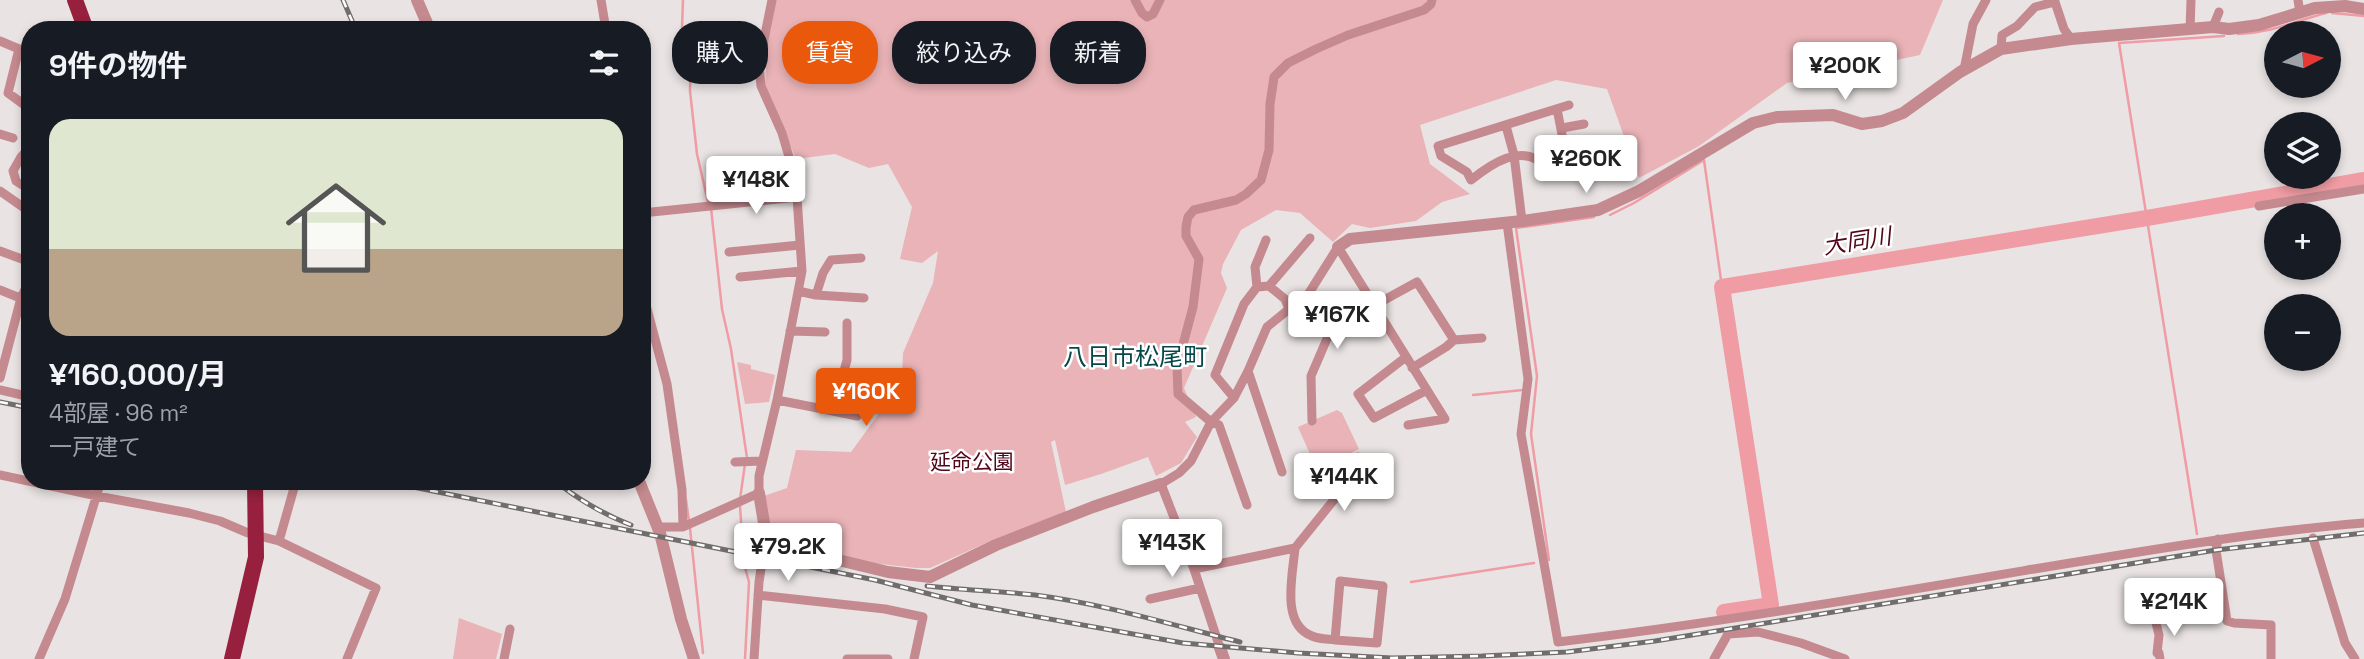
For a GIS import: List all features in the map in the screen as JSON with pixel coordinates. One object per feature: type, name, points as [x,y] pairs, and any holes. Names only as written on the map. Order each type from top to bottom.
[{"type":"highway","points":[[75,0],[83,21]]},
{"type":"highway","points":[[232,659],[256,557],[255,490]]},
{"type":"street","points":[[418,0],[426,21]]},
{"type":"street","points":[[601,0],[604,21]]},
{"type":"street","points":[[754,659],[758,595],[766,535],[759,493],[762,461],[777,400],[802,271],[797,197],[792,167],[782,133],[761,86],[760,64],[772,0]]},
{"type":"street","points":[[1135,0],[1147,17],[1153,14],[1160,0]]},
{"type":"street","points":[[1247,505],[1219,425],[1211,422],[1178,394],[1177,367],[1193,307],[1199,258],[1186,236],[1188,217],[1194,210],[1236,200],[1261,180],[1269,150],[1271,90],[1274,77],[1280,69],[1337,40],[1424,10],[1432,0]]},
{"type":"street","points":[[1964,70],[1973,24],[1986,0]]},
{"type":"street","points":[[2190,0],[2190,30]]},
{"type":"street","points":[[2001,49],[2002,35],[2017,26],[2035,7],[2055,1],[2064,29],[2071,39]]},
{"type":"street","points":[[766,535],[776,545],[813,555],[888,572],[930,577],[996,545],[1093,507],[1161,485],[1191,461],[1211,422],[1234,398],[1267,327],[1308,293],[1338,247],[1350,239],[1522,222],[1598,210],[1639,191],[1754,123],[1777,117],[1833,116],[1862,124],[1882,121],[1903,113],[1964,70],[2001,49],[2071,39],[2259,25],[2299,6],[2345,6],[2364,9]]},
{"type":"street","points":[[2213,27],[2219,12]]},
{"type":"street","points":[[0,41],[19,49],[8,93],[21,102]]},
{"type":"street","points":[[1557,109],[1566,155],[1544,165],[1537,158],[1514,155],[1489,165],[1471,180],[1467,172],[1441,156],[1438,146],[1506,126],[1557,109],[1569,106]]},
{"type":"street","points":[[1562,128],[1584,124]]},
{"type":"street","points":[[1506,126],[1514,155],[1522,222]]},
{"type":"street","points":[[0,134],[13,138]]},
{"type":"street","points":[[21,157],[13,171],[16,181],[21,184]]},
{"type":"street","points":[[16,181],[3,192],[21,205]]},
{"type":"street","points":[[2259,206],[2364,189]]},
{"type":"street","points":[[651,212],[797,197]]},
{"type":"street","points":[[1507,223],[1528,379],[1521,434],[1558,642],[1668,629],[2218,539],[2364,523]]},
{"type":"street","points":[[1269,286],[1310,238]]},
{"type":"street","points":[[1234,398],[1215,375],[1244,303],[1257,287],[1255,267],[1266,240]]},
{"type":"street","points":[[729,252],[800,245]]},
{"type":"street","points":[[1338,247],[1445,419],[1408,425]]},
{"type":"street","points":[[0,251],[21,259]]},
{"type":"street","points":[[816,295],[823,273],[831,260],[861,258]]},
{"type":"street","points":[[740,276],[802,271]]},
{"type":"street","points":[[1375,305],[1417,282],[1454,340]]},
{"type":"street","points":[[1257,287],[1269,286],[1285,299],[1289,309]]},
{"type":"street","points":[[0,290],[21,298]]},
{"type":"street","points":[[798,291],[864,298]]},
{"type":"street","points":[[1308,293],[1329,334],[1311,376],[1312,421]]},
{"type":"street","points":[[651,313],[667,384],[682,490],[684,527]]},
{"type":"street","points":[[0,378],[21,315]]},
{"type":"street","points":[[832,411],[847,360],[847,323]]},
{"type":"street","points":[[790,331],[825,332]]},
{"type":"street","points":[[1412,368],[1454,340],[1482,338]]},
{"type":"street","points":[[1406,357],[1358,394],[1374,418],[1427,390]]},
{"type":"street","points":[[1248,372],[1282,472]]},
{"type":"street","points":[[777,400],[857,416],[867,386]]},
{"type":"street","points":[[0,390],[21,395]]},
{"type":"street","points":[[1335,640],[1340,582],[1383,586],[1377,643],[1335,640],[1311,636],[1302,629],[1292,613],[1295,548],[1341,491],[1359,457]]},
{"type":"street","points":[[736,462],[762,461]]},
{"type":"street","points":[[0,475],[21,480]]},
{"type":"street","points":[[1161,485],[1194,569],[1222,653]]},
{"type":"street","points":[[69,490],[220,521],[279,541],[376,588],[347,659]]},
{"type":"street","points":[[38,659],[65,599],[99,490]]},
{"type":"street","points":[[279,541],[293,490]]},
{"type":"street","points":[[643,490],[657,527],[694,659]]},
{"type":"street","points":[[657,527],[684,527],[759,493]]},
{"type":"street","points":[[2313,538],[2344,643],[2355,659]]},
{"type":"street","points":[[2218,539],[2216,550],[2227,621],[2271,625],[2271,659]]},
{"type":"street","points":[[1194,569],[1295,548]]},
{"type":"street","points":[[1150,599],[1200,588]]},
{"type":"street","points":[[758,595],[885,609],[923,617],[915,659]]},
{"type":"street","points":[[2156,623],[2159,635],[2157,653],[2160,659]]},
{"type":"street","points":[[504,659],[510,629]]},
{"type":"street","points":[[1714,659],[1728,634],[1758,632],[1801,643],[1845,659]]},
{"type":"street","points":[[847,659],[888,659]]},
{"type":"green space","name":"延命公園","points":[[775,0],[1943,0],[1920,55],[1787,83],[1699,146],[1639,178],[1607,89],[1556,80],[1420,125],[1430,164],[1470,194],[1442,202],[1416,221],[1370,228],[1352,224],[1333,242],[1300,213],[1276,210],[1241,230],[1223,264],[1221,273],[1227,288],[1184,388],[1196,417],[1185,422],[1197,437],[1181,463],[1156,476],[1148,457],[1065,485],[1055,440],[1051,442],[1066,512],[930,568],[863,562],[778,542],[772,534],[764,496],[787,488],[796,450],[851,452],[891,397],[902,375],[903,353],[933,283],[938,251],[922,263],[900,259],[912,207],[888,164],[869,168],[835,154],[796,159],[765,87],[768,84],[768,40]]},
{"type":"green space","points":[[737,362],[775,375],[769,402],[745,404]]},
{"type":"green space","points":[[1337,410],[1342,413],[1359,449],[1317,470],[1298,427]]},
{"type":"green space","points":[[459,618],[502,634],[496,659],[453,659]]},
{"type":"waterway","points":[[683,0],[682,28],[691,51],[690,91],[697,154],[708,202]]},
{"type":"waterway","points":[[2238,34],[2272,29],[2326,13]]},
{"type":"waterway","points":[[2332,13],[2364,16]]},
{"type":"waterway","points":[[2197,534],[2119,43],[2224,36]]},
{"type":"waterway","points":[[1610,215],[1704,160],[1722,287]]},
{"type":"waterway","name":"大同川","points":[[1724,612],[1771,605],[1722,287],[2364,180]]},
{"type":"waterway","points":[[711,208],[722,309],[731,349],[747,458]]},
{"type":"waterway","points":[[1549,560],[1531,434],[1537,376],[1516,228],[1594,217]]},
{"type":"waterway","points":[[1473,395],[1523,390]]},
{"type":"waterway","points":[[740,499],[745,464]]},
{"type":"waterway","points":[[686,500],[689,521]]},
{"type":"waterway","points":[[740,506],[744,564],[749,582],[745,659]]},
{"type":"waterway","points":[[690,528],[703,653]]},
{"type":"waterway","points":[[1411,582],[1534,563]]},
{"type":"railway","points":[[343,0],[352,21]]},
{"type":"railway","points":[[0,402],[21,406]]},
{"type":"railway","points":[[428,490],[875,580],[972,605],[1183,643],[1392,658],[1567,652],[1655,641],[2216,550],[2364,533]]},
{"type":"railway","points":[[567,490],[592,506],[631,525]]},
{"type":"railway","points":[[927,586],[1061,599],[1240,642]]},
{"type":"district","name":"八日市松尾町","points":[[1135,356]]}]
